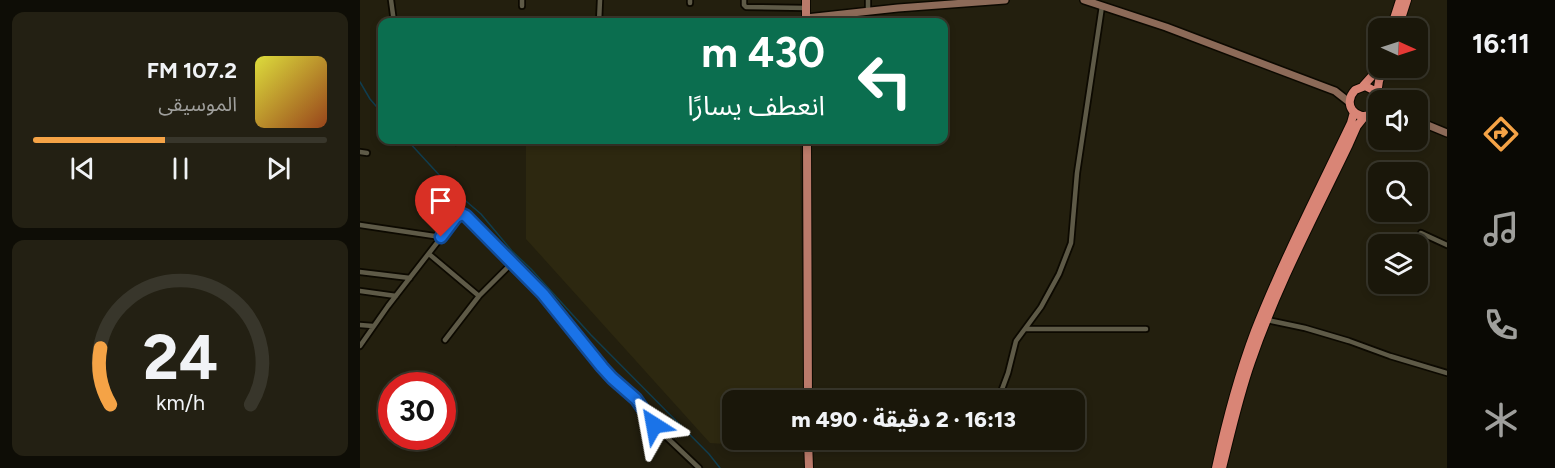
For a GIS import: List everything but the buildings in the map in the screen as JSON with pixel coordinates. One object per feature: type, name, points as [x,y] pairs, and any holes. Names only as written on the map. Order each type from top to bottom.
[{"type":"highway","points":[[1394,18],[1400,0]]},
{"type":"highway","points":[[1401,18],[1407,0]]},
{"type":"highway","points":[[1365,116],[1354,112],[1349,102],[1351,94],[1370,78]]},
{"type":"highway","points":[[1359,88],[1371,88],[1372,90]]},
{"type":"highway","points":[[1216,468],[1233,398],[1255,332],[1354,112]]},
{"type":"highway","points":[[1222,468],[1234,417],[1267,320],[1348,144],[1357,126],[1368,113]]},
{"type":"main road","points":[[822,18],[951,2],[1005,0]]},
{"type":"main road","points":[[1084,0],[1166,27],[1335,91],[1346,92],[1359,88]]},
{"type":"main road","points":[[1335,91],[1349,102]]},
{"type":"main road","points":[[1428,125],[1447,133]]},
{"type":"main road","points":[[807,144],[808,390]]},
{"type":"main road","points":[[808,450],[809,468]]},
{"type":"street","points":[[391,0],[393,18]]},
{"type":"street","points":[[598,18],[600,0]]},
{"type":"street","points":[[744,0],[746,7],[806,4]]},
{"type":"street","points":[[868,0],[868,12]]},
{"type":"street","points":[[1002,390],[1016,341],[1041,307],[1059,274],[1071,243],[1077,173],[1101,6]]},
{"type":"street","points":[[360,152],[367,153]]},
{"type":"street","points":[[360,346],[441,237],[458,216],[464,214],[543,294],[602,367],[636,399],[654,425],[699,468]]},
{"type":"street","points":[[360,225],[441,237]]},
{"type":"street","points":[[1421,233],[1447,245]]},
{"type":"street","points":[[429,254],[478,296]]},
{"type":"street","points":[[445,340],[478,296],[512,263]]},
{"type":"street","points":[[360,272],[410,278]]},
{"type":"street","points":[[360,291],[396,296]]},
{"type":"street","points":[[1267,320],[1305,328],[1447,373]]},
{"type":"street","points":[[360,325],[373,326]]},
{"type":"street","points":[[1025,329],[1146,329]]},
{"type":"shaded area","points":[[526,144],[800,144],[804,390],[722,390],[722,444],[710,443],[526,239]]},
{"type":"waterway","points":[[360,82],[378,108]]},
{"type":"waterway","points":[[411,144],[453,190],[481,214],[512,251],[591,335],[709,454],[720,468]]},
{"type":"route","points":[[441,237],[458,216],[462,214],[466,216],[543,294],[602,367],[631,393],[654,425]]}]
